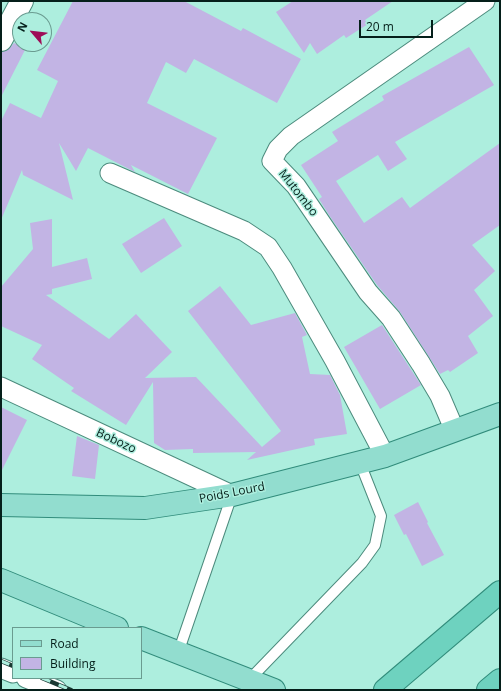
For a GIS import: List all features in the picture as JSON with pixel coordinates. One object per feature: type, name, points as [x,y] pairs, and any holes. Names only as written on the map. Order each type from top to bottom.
[{"type":"highway","points":[[385,690],[500,592]]},
{"type":"highway","points":[[488,690],[500,680]]},
{"type":"main road","name":"Poids Lourd","points":[[1,505],[145,508],[232,495],[385,456],[500,414]]},
{"type":"main road","points":[[1,580],[115,627]]},
{"type":"main road","points":[[142,638],[274,690]]},
{"type":"street","points":[[1,40],[22,1]]},
{"type":"street","name":"Mutombo","points":[[455,431],[440,396],[391,318],[368,292],[296,186],[272,161],[278,149],[291,136],[485,1]]},
{"type":"street","points":[[110,173],[244,231],[268,246],[335,361],[385,456]]},
{"type":"street","name":"Bobozo","points":[[1,387],[232,495]]},
{"type":"street","points":[[1,668],[12,673]]},
{"type":"street","points":[[28,679],[56,690]]},
{"type":"lane","points":[[249,680],[362,563],[375,545],[381,516],[360,463]]},
{"type":"lane","points":[[178,653],[232,495]]},
{"type":"building","points":[[73,1],[184,1],[241,31],[243,28],[301,59],[277,103],[194,59],[186,73],[166,62],[147,103],[217,138],[188,194],[131,165],[135,172],[88,148],[76,171],[59,143],[73,200],[23,175],[22,170],[1,220],[1,121],[10,103],[41,118],[58,81],[37,70],[46,52],[52,52],[52,41]]},
{"type":"building","points":[[293,1],[393,1],[365,20],[368,24],[346,38],[344,35],[317,54],[310,43],[304,53],[276,12]]},
{"type":"building","points":[[12,45],[12,52],[24,52],[1,97],[1,52],[8,50]]},
{"type":"building","points":[[469,47],[494,85],[395,142],[407,159],[388,171],[378,155],[336,181],[364,223],[402,197],[410,208],[500,143],[500,225],[472,245],[495,271],[474,290],[493,316],[468,336],[478,353],[450,372],[448,370],[440,374],[400,312],[377,285],[329,215],[319,199],[322,197],[301,165],[338,141],[332,132],[384,100],[382,96]]},
{"type":"building","points":[[164,218],[182,246],[141,273],[122,244]]},
{"type":"building","points":[[52,219],[52,267],[87,258],[92,279],[52,289],[52,294],[46,295],[109,339],[136,314],[172,352],[145,378],[196,377],[262,447],[281,431],[188,311],[220,286],[251,325],[295,313],[307,335],[302,337],[310,374],[330,375],[340,395],[347,434],[314,439],[315,445],[247,460],[256,452],[193,453],[193,449],[165,450],[154,443],[153,382],[126,425],[71,391],[74,388],[32,359],[42,345],[1,326],[1,287],[33,249],[30,223]]},
{"type":"building","points":[[382,325],[421,385],[380,409],[344,347]]},
{"type":"building","points":[[1,407],[27,420],[1,472]]},
{"type":"building","points":[[77,436],[99,445],[95,479],[72,476]]},
{"type":"building","points":[[418,502],[444,555],[422,566],[406,534],[404,535],[394,515]]},
{"type":"railway","points":[[1,661],[12,666]]},
{"type":"railway","points":[[44,679],[71,690]]}]
